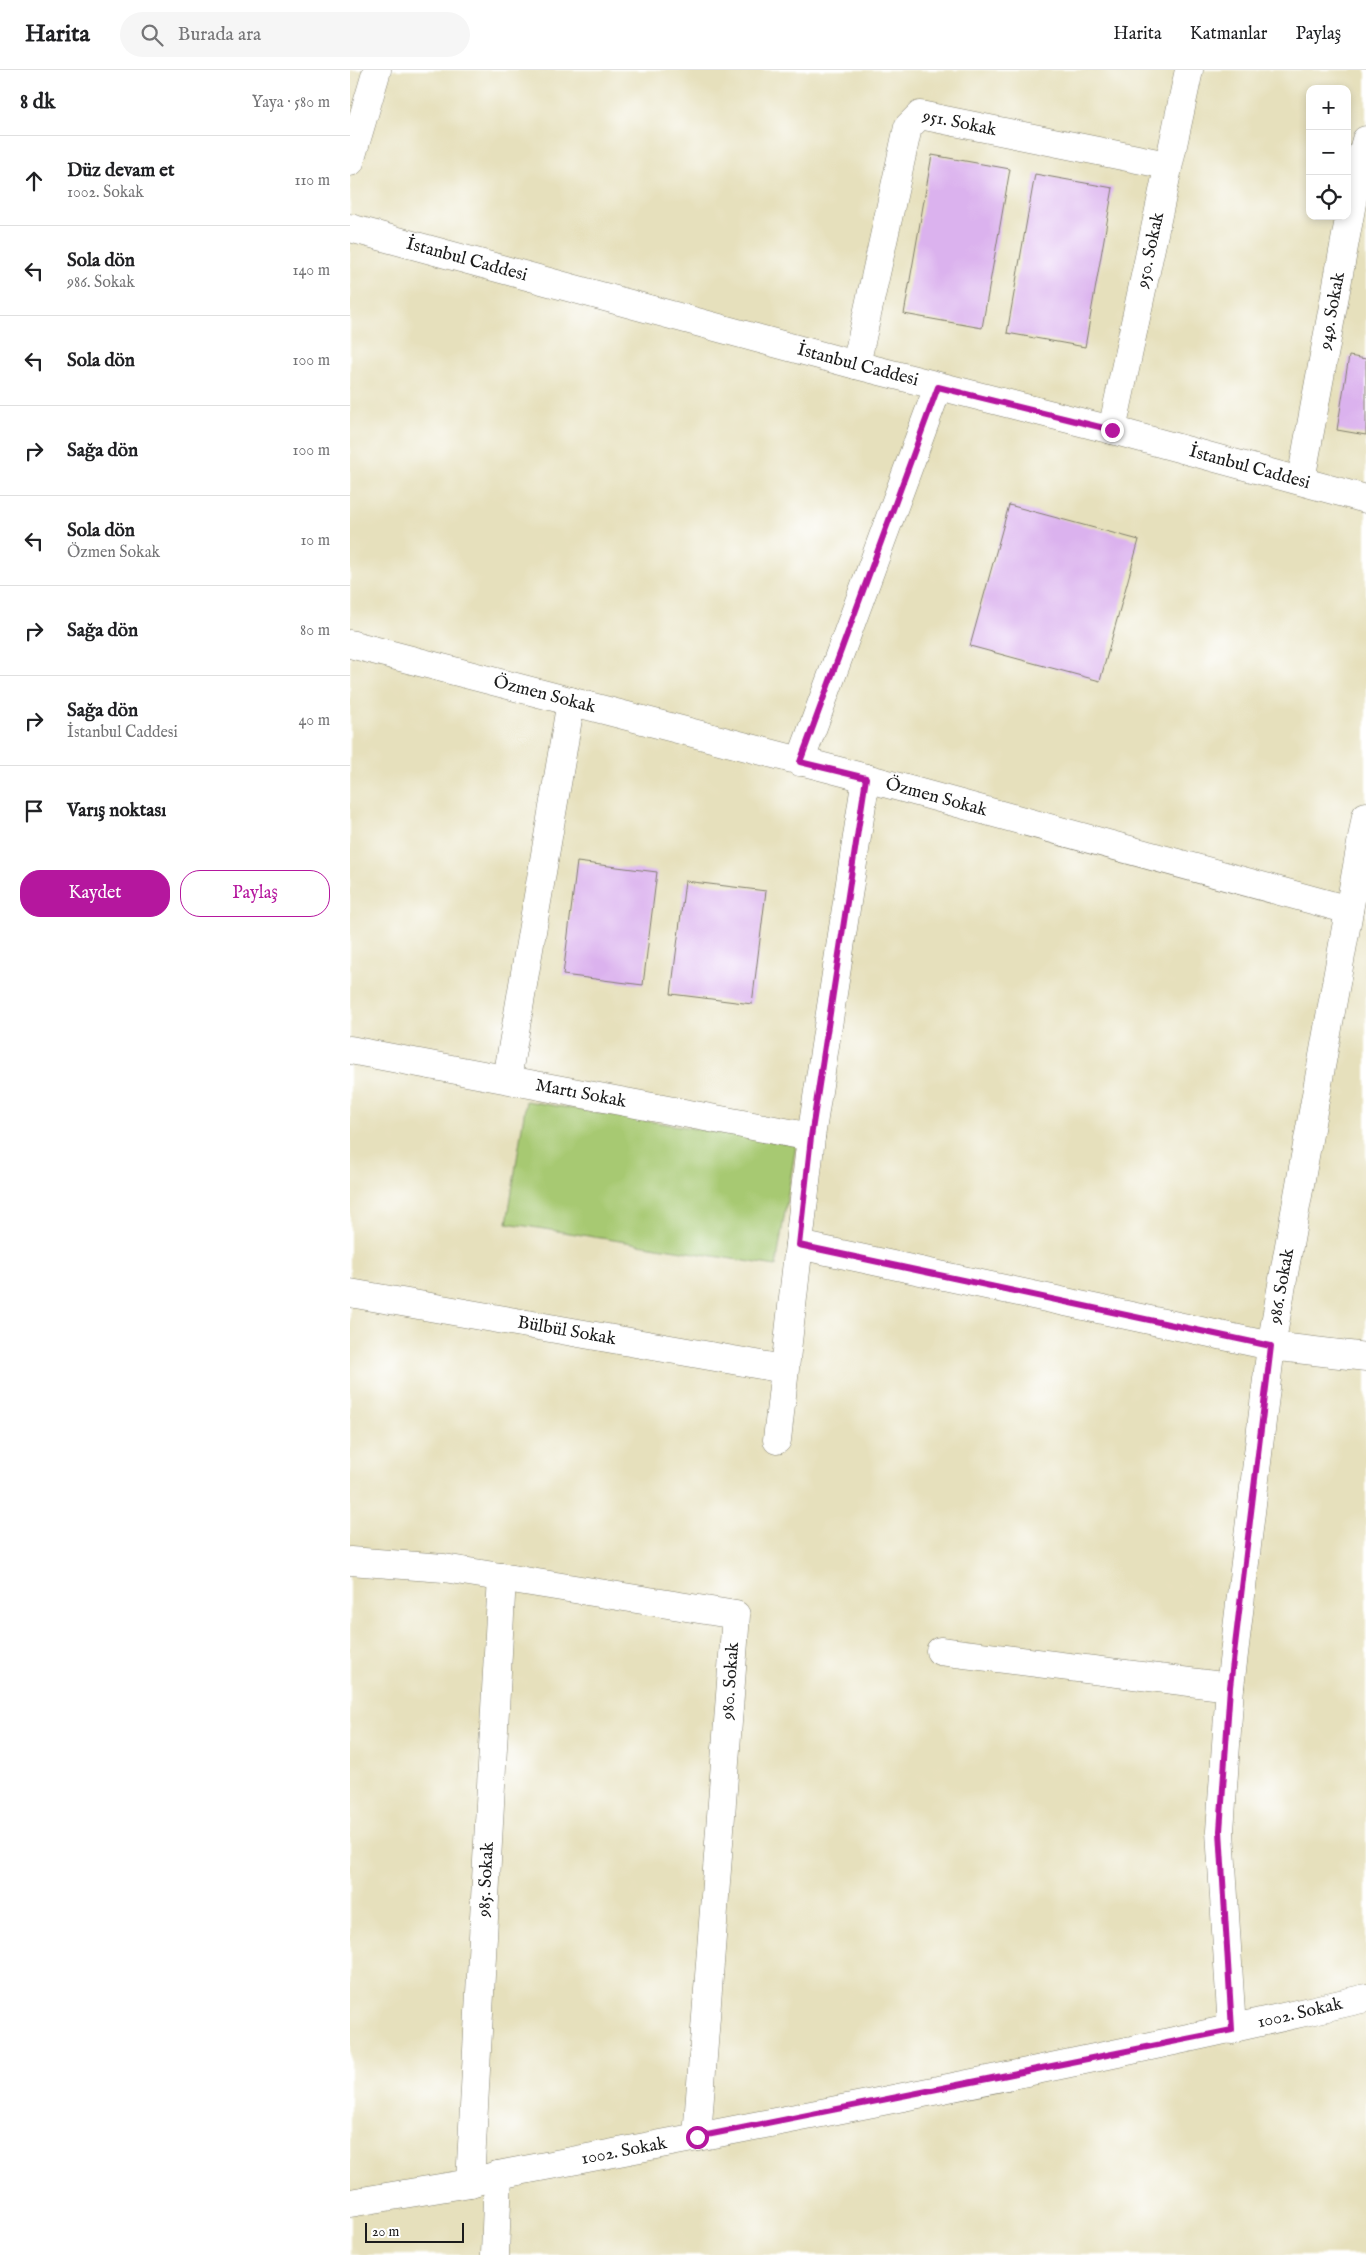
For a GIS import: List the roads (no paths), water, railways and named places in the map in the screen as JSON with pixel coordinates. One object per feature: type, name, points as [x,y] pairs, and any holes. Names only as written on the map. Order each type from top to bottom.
[{"type":"street","points":[[350,162],[378,70]]},
{"type":"street","name":"950. Sokak","points":[[1112,430],[1167,165],[1189,70]]},
{"type":"street","name":"951. Sokak","points":[[856,365],[908,127],[920,115],[1167,165]]},
{"type":"street","name":"949. Sokak","points":[[1301,480],[1364,157]]},
{"type":"street","name":"İstanbul Caddesi","points":[[350,228],[938,387],[1112,430],[1366,499]]},
{"type":"street","points":[[800,762],[938,387]]},
{"type":"street","name":"Özmen Sokak","points":[[350,644],[866,778],[1349,910]]},
{"type":"street","points":[[507,1079],[571,702]]},
{"type":"street","points":[[777,1440],[811,1137],[866,778]]},
{"type":"street","name":"986. Sokak","points":[[1232,2030],[1220,1831],[1230,1687],[1271,1346],[1366,816]]},
{"type":"street","name":"Martı Sokak","points":[[350,1050],[811,1137]]},
{"type":"street","points":[[799,1245],[1271,1346],[1366,1357]]},
{"type":"street","name":"Bülbül Sokak","points":[[350,1293],[784,1369]]},
{"type":"street","name":"980. Sokak","points":[[350,1561],[444,1568],[736,1615],[697,2137]]},
{"type":"street","name":"985. Sokak","points":[[470,2183],[502,1577]]},
{"type":"street","points":[[940,1651],[1230,1687]]},
{"type":"street","name":"1002. Sokak","points":[[350,2203],[470,2183],[498,2175],[1232,2030],[1366,1998]]},
{"type":"street","points":[[495,2255],[498,2175]]}]
